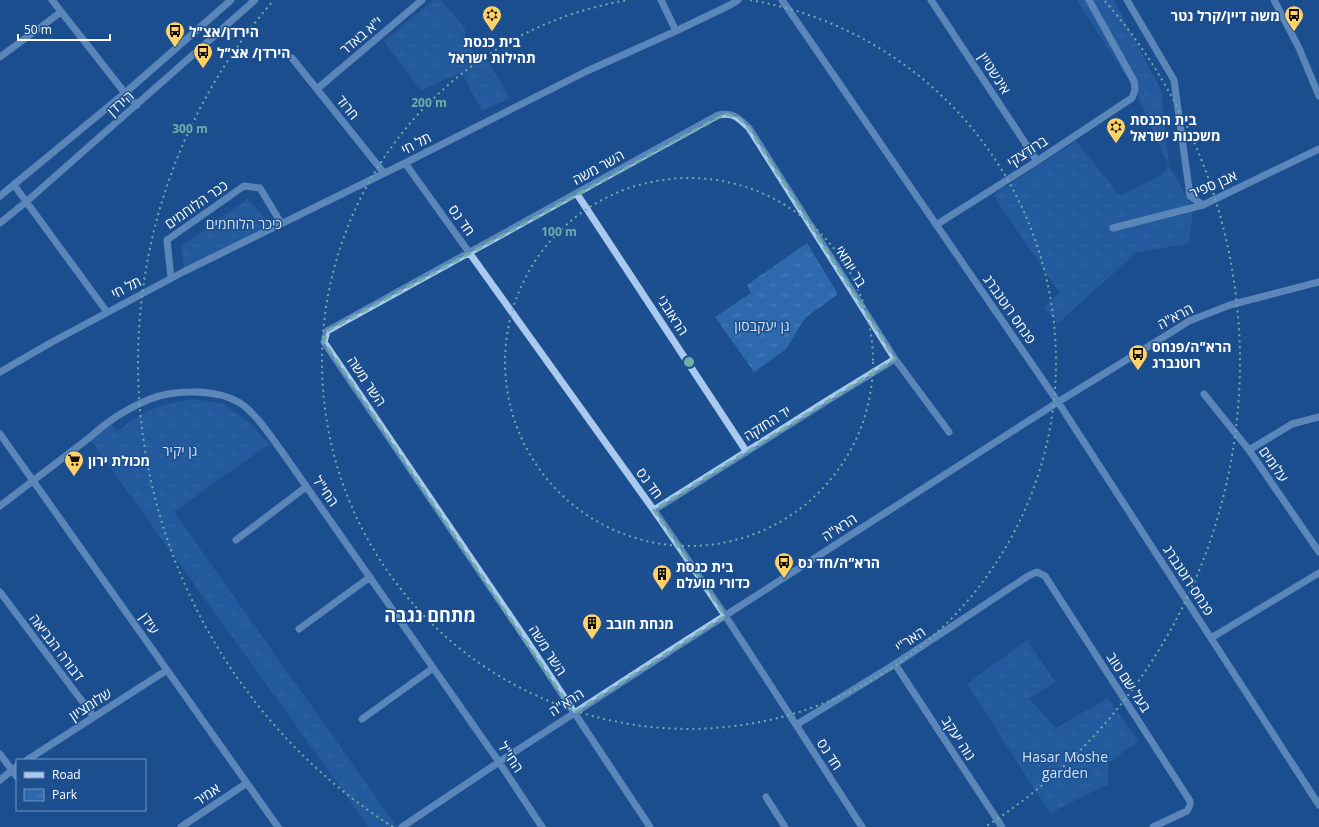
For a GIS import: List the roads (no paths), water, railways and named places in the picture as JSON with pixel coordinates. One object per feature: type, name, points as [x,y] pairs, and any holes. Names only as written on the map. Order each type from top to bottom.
[{"type":"street","points":[[52,0],[125,93],[137,105]]},
{"type":"street","name":"הירדן","points":[[0,196],[125,93],[231,0]]},
{"type":"street","name":"הירדן","points":[[0,223],[137,105],[255,0]]},
{"type":"street","name":"י\"א באדר","points":[[317,89],[422,0]]},
{"type":"street","points":[[661,0],[676,31]]},
{"type":"street","name":"תל חי","points":[[0,372],[106,312],[171,278],[384,172],[406,163],[587,71],[676,31],[738,0]]},
{"type":"street","name":"פנחס רוטנברג","points":[[782,0],[1058,402],[1319,805]]},
{"type":"street","name":"אינשטיין","points":[[931,0],[1037,161]]},
{"type":"street","name":"ברודצקי","points":[[936,225],[1037,161],[1132,98],[1135,90],[1134,81],[1089,0]]},
{"type":"street","points":[[1127,0],[1174,80],[1190,196],[1203,205]]},
{"type":"street","points":[[1274,0],[1299,48],[1319,96]]},
{"type":"street","points":[[0,57],[61,12]]},
{"type":"street","name":"חרוד","points":[[292,58],[384,172]]},
{"type":"street","name":"השר משה","points":[[650,827],[525,638],[324,342],[327,331],[718,115],[731,114]]},
{"type":"street","name":"בר יוחאי","points":[[731,114],[749,128],[895,359],[949,432]]},
{"type":"street","name":"אבן ספיר","points":[[1113,228],[1203,205],[1319,149]]},
{"type":"street","name":"חד נס","points":[[406,163],[654,510],[796,724],[862,827]]},
{"type":"street","name":"תל חי","points":[[14,185],[106,312]]},
{"type":"street","name":"ככר הלוחמים","points":[[171,278],[167,240],[244,186],[260,188],[281,223]]},
{"type":"street","name":"הראובני","points":[[577,194],[746,451]]},
{"type":"street","name":"הרא\"ה","points":[[402,827],[574,713],[1058,402],[1189,321],[1230,305],[1319,282]]},
{"type":"street","name":"הרא\"ה","points":[[1307,284],[1319,286]]},
{"type":"street","name":"יד החזקה","points":[[654,510],[895,359]]},
{"type":"street","name":"החי\"ל","points":[[0,506],[98,430],[123,413],[152,398],[192,391],[213,393],[228,397],[241,404],[259,422],[306,487],[499,762],[542,827]]},
{"type":"street","name":"עלומים","points":[[1204,394],[1248,450],[1319,552]]},
{"type":"street","points":[[1248,450],[1292,424],[1319,417]]},
{"type":"street","name":"עידן","points":[[0,434],[278,827]]},
{"type":"street","points":[[236,540],[306,487]]},
{"type":"street","name":"האר\"י","points":[[796,724],[895,664],[1028,576],[1037,572]]},
{"type":"street","name":"בעל שם טוב","points":[[1037,572],[1045,576],[1190,801],[1187,811],[1152,827]]},
{"type":"street","name":"פנחס רוטנברג","points":[[1211,638],[1319,573]]},
{"type":"street","points":[[299,629],[370,577]]},
{"type":"street","name":"דבורה הנביאה","points":[[0,592],[94,717]]},
{"type":"street","name":"נוה יעקב","points":[[895,664],[1002,827]]},
{"type":"street","points":[[362,719],[433,668]]},
{"type":"street","name":"שלומציון","points":[[29,759],[167,670]]},
{"type":"street","points":[[0,754],[14,768],[0,780]]},
{"type":"street","name":"אמיר","points":[[181,827],[247,783]]},
{"type":"street","points":[[766,797],[786,827]]},
{"type":"place","name":"בית כנסת תהילות ישראל","points":[[492,32]]},
{"type":"place","name":"משה דיין/קרל נטר","points":[[1294,32]]},
{"type":"place","name":"הירדן/אצ״ל","points":[[175,48]]},
{"type":"place","name":"הירדן/ אצ״ל","points":[[203,69]]},
{"type":"place","name":"בית הכנסת משכנות ישראל","points":[[1116,144]]},
{"type":"place","name":"הרא״ה/פנחס רוטנברג","points":[[1138,371]]},
{"type":"place","name":"מכולת ירון","points":[[74,477]]},
{"type":"place","name":"הרא״ה/חד נס","points":[[784,579]]},
{"type":"place","name":"בית כנסת כדורי מועלם","points":[[662,591]]},
{"type":"place","name":"מנחת חובב","points":[[592,640]]},
{"type":"district","name":"מתחם נגבה","points":[[430,615]]},
{"type":"park label","name":"כיכר הלוחמים","points":[[244,223]]},
{"type":"park label","name":"גן יעקבסון","points":[[762,325]]},
{"type":"park label","name":"גן יקיר","points":[[180,450]]},
{"type":"park label","name":"Hasar Moshe garden","points":[[1065,764]]}]
